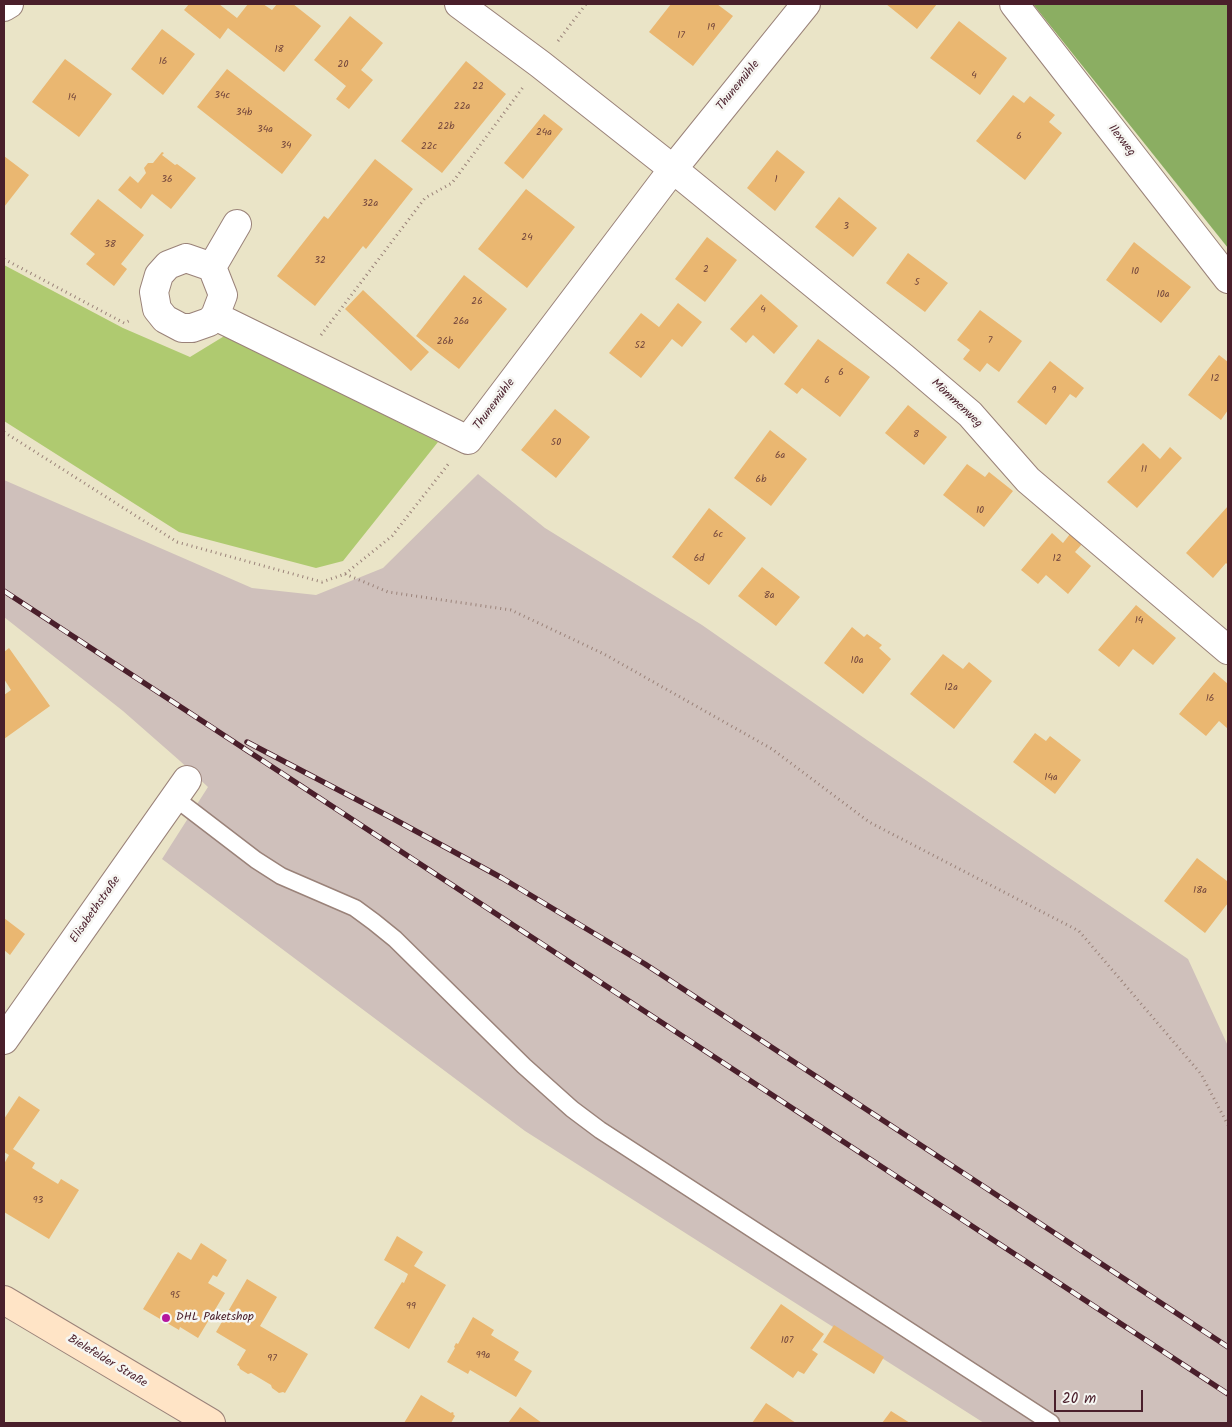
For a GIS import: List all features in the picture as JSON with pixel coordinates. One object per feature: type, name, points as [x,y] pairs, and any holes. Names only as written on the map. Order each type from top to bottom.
[{"type":"main road","name":"Bielefelder Straße","points":[[4,1300],[211,1423]]},
{"type":"street","points":[[4,7],[9,4]]},
{"type":"street","points":[[459,4],[540,64],[673,168]]},
{"type":"street","name":"Thunemühle","points":[[215,316],[468,440],[673,168],[806,4]]},
{"type":"street","name":"Ilexweg","points":[[1014,4],[1228,279]]},
{"type":"street","name":"Mömmenweg","points":[[673,168],[903,356],[970,414],[1028,480],[1228,650]]},
{"type":"street","points":[[212,267],[237,224]]},
{"type":"street","points":[[186,258],[212,267],[223,295],[215,316],[209,322],[192,328],[182,328],[165,319],[157,310],[154,292],[159,274],[168,265],[186,258]]},
{"type":"street","name":"Elisabethstraße","points":[[4,1040],[181,789]]},
{"type":"lane","points":[[181,789],[256,860],[281,876],[355,908],[395,939],[524,1066],[572,1109],[600,1130],[1051,1423]]},
{"type":"path","points":[[302,359],[425,198],[452,183],[586,4]]},
{"type":"path","points":[[4,258],[124,323],[157,310]]},
{"type":"path","points":[[4,432],[177,542],[322,582],[345,574],[392,536],[468,440]]},
{"type":"path","points":[[345,574],[388,592],[511,610],[604,654],[772,749],[869,822],[1080,931],[1201,1074],[1228,1124]]},
{"type":"shaded area","points":[[478,474],[545,528],[702,625],[1188,959],[1228,1046],[1228,1423],[984,1423],[525,1131],[162,859],[208,787],[123,711],[4,617],[4,480],[252,588],[316,595],[383,568]]},
{"type":"green space","points":[[1033,4],[1228,4],[1228,248]]},
{"type":"green space","points":[[4,265],[123,328],[190,357],[226,335],[438,442],[343,561],[316,568],[179,532],[4,421]]},
{"type":"building","points":[[189,4],[219,4],[237,18],[248,4],[263,4],[272,10],[277,4],[293,4],[321,26],[284,72],[228,28],[220,39],[184,10]]},
{"type":"building","points":[[671,4],[717,4],[733,16],[693,66],[649,32]]},
{"type":"building","points":[[886,4],[937,4],[917,29]]},
{"type":"building","points":[[350,16],[383,43],[361,70],[373,80],[349,109],[336,99],[346,86],[314,60]]},
{"type":"building","points":[[959,21],[1007,58],[980,95],[930,58]]},
{"type":"building","points":[[162,29],[195,54],[163,95],[131,69]]},
{"type":"building","points":[[65,59],[112,94],[79,137],[32,102]]},
{"type":"building","points":[[466,61],[506,94],[442,173],[401,141]]},
{"type":"building","points":[[227,69],[312,135],[282,174],[197,107]]},
{"type":"building","points":[[1013,95],[1024,103],[1030,96],[1055,115],[1049,122],[1062,133],[1025,180],[976,141]]},
{"type":"building","points":[[544,114],[563,129],[523,179],[504,163]]},
{"type":"building","points":[[777,150],[805,172],[775,211],[747,188]]},
{"type":"building","points":[[162,152],[164,153],[162,155],[175,165],[177,164],[196,178],[171,209],[152,194],[141,209],[118,190],[130,176],[138,183],[146,173],[144,168],[148,163],[153,163]]},
{"type":"building","points":[[4,156],[29,175],[4,207]]},
{"type":"building","points":[[375,159],[413,189],[366,249],[363,246],[315,306],[277,276],[324,216],[328,219]]},
{"type":"building","points":[[526,189],[575,227],[527,288],[478,249]]},
{"type":"building","points":[[839,197],[877,228],[853,257],[815,227]]},
{"type":"building","points":[[98,199],[144,235],[121,264],[127,269],[114,286],[86,264],[95,254],[70,234]]},
{"type":"building","points":[[707,237],[737,260],[705,302],[675,279]]},
{"type":"building","points":[[1134,242],[1191,287],[1161,323],[1106,280]]},
{"type":"building","points":[[908,253],[948,283],[925,312],[886,283]]},
{"type":"building","points":[[464,275],[507,309],[459,369],[416,336]]},
{"type":"building","points":[[363,290],[429,352],[411,371],[345,309]]},
{"type":"building","points":[[761,294],[798,326],[774,354],[753,335],[746,343],[730,329]]},
{"type":"building","points":[[678,303],[702,322],[682,347],[672,339],[641,378],[609,353],[641,313],[659,327]]},
{"type":"building","points":[[980,310],[1022,341],[999,372],[987,363],[980,372],[963,359],[970,350],[957,340]]},
{"type":"building","points":[[818,339],[870,377],[840,417],[802,388],[797,394],[784,384]]},
{"type":"building","points":[[1219,355],[1228,362],[1228,410],[1221,420],[1188,395]]},
{"type":"building","points":[[1050,361],[1084,388],[1076,398],[1070,394],[1046,425],[1017,402]]},
{"type":"building","points":[[908,405],[947,437],[924,465],[885,433]]},
{"type":"building","points":[[555,409],[590,437],[556,478],[521,450]]},
{"type":"building","points":[[770,430],[807,459],[771,506],[734,478]]},
{"type":"building","points":[[1143,443],[1160,459],[1170,447],[1182,458],[1137,508],[1107,482]]},
{"type":"building","points":[[967,464],[985,477],[989,472],[1013,491],[984,527],[943,495]]},
{"type":"building","points":[[1228,506],[1228,565],[1226,563],[1213,578],[1186,553]]},
{"type":"building","points":[[709,508],[746,538],[709,585],[672,557]]},
{"type":"building","points":[[1052,533],[1063,543],[1070,534],[1082,544],[1075,552],[1091,566],[1068,594],[1046,575],[1038,584],[1021,570]]},
{"type":"building","points":[[762,567],[800,597],[776,626],[738,596]]},
{"type":"building","points":[[1136,605],[1176,638],[1153,665],[1133,649],[1119,667],[1098,650]]},
{"type":"building","points":[[852,627],[864,637],[867,634],[882,645],[879,648],[891,659],[863,694],[824,663]]},
{"type":"building","points":[[9,648],[50,706],[4,739],[4,695],[11,690],[4,679],[4,652]]},
{"type":"building","points":[[943,654],[963,669],[969,662],[992,681],[954,729],[910,694]]},
{"type":"building","points":[[1214,672],[1228,684],[1228,729],[1219,721],[1206,736],[1179,714]]},
{"type":"building","points":[[1035,733],[1046,741],[1050,736],[1081,760],[1055,794],[1013,762]]},
{"type":"building","points":[[1197,858],[1228,880],[1228,903],[1205,933],[1164,901]]},
{"type":"building","points":[[4,918],[25,934],[10,955],[4,950]]},
{"type":"building","points":[[19,1096],[40,1110],[13,1149],[35,1163],[32,1168],[58,1184],[61,1179],[79,1190],[49,1239],[4,1212],[4,1164],[9,1155],[4,1152],[4,1119]]},
{"type":"building","points":[[397,1236],[423,1252],[414,1266],[446,1285],[409,1349],[374,1328],[408,1274],[384,1260]]},
{"type":"building","points":[[201,1243],[227,1260],[217,1277],[213,1275],[208,1283],[225,1293],[198,1338],[180,1327],[179,1330],[143,1309],[178,1252],[191,1260]]},
{"type":"building","points":[[247,1279],[277,1297],[260,1326],[308,1354],[285,1393],[279,1393],[271,1385],[240,1369],[237,1365],[246,1350],[216,1332]]},
{"type":"building","points":[[781,1304],[824,1334],[812,1350],[818,1354],[804,1374],[798,1371],[793,1378],[750,1348]]},
{"type":"building","points":[[473,1317],[494,1330],[491,1335],[519,1352],[514,1360],[532,1371],[516,1397],[470,1370],[468,1374],[447,1362],[456,1343],[458,1344]]},
{"type":"building","points":[[834,1325],[884,1357],[874,1374],[823,1342]]},
{"type":"building","points":[[421,1395],[454,1413],[455,1416],[451,1423],[404,1423]]},
{"type":"building","points":[[766,1403],[796,1423],[752,1423]]},
{"type":"building","points":[[520,1407],[542,1423],[508,1423]]},
{"type":"building","points":[[891,1411],[910,1423],[882,1423]]},
{"type":"railway","points":[[4,591],[1228,1394]]},
{"type":"railway","points":[[247,742],[502,878],[645,964],[1228,1347]]},
{"type":"place","name":"DHL Paketshop","points":[[166,1318]]}]
